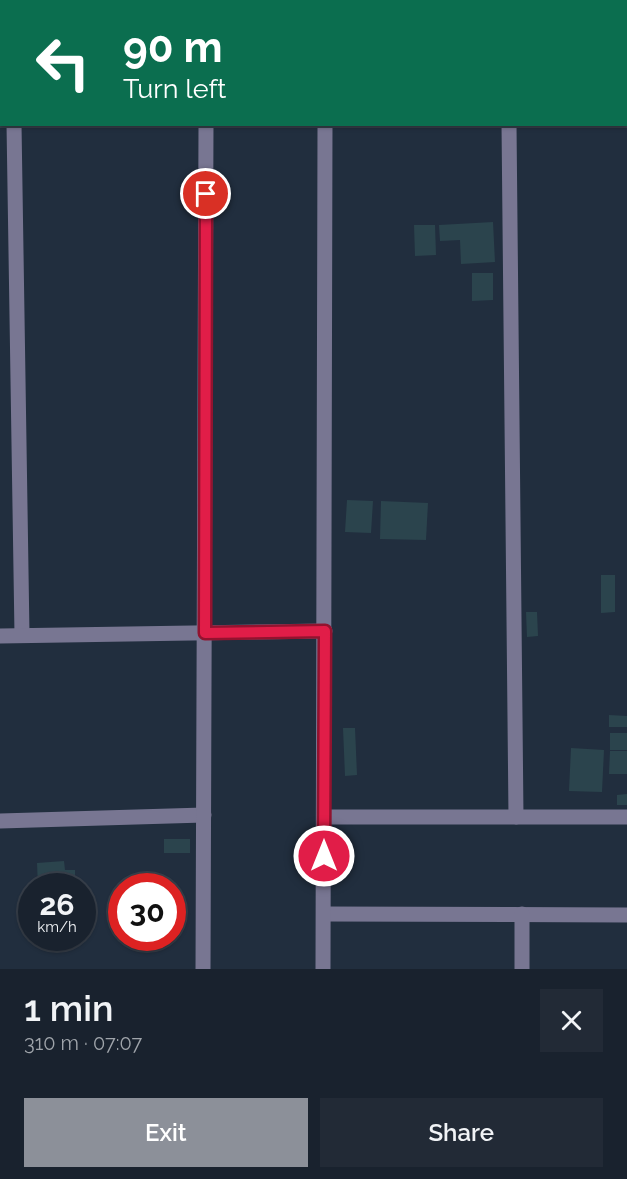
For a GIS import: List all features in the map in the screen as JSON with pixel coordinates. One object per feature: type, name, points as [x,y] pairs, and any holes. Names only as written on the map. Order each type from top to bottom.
[{"type":"street","points":[[14,126],[22,635]]},
{"type":"street","points":[[203,969],[206,126]]},
{"type":"street","points":[[323,969],[326,126]]},
{"type":"street","points":[[509,126],[516,817]]},
{"type":"street","points":[[0,636],[325,631]]},
{"type":"street","points":[[0,822],[204,815]]},
{"type":"street","points":[[324,817],[627,817]]},
{"type":"street","points":[[324,914],[627,915]]},
{"type":"street","points":[[522,914],[522,969]]},
{"type":"building","points":[[493,222],[495,262],[461,264],[460,240],[440,241],[439,225]]},
{"type":"building","points":[[414,225],[435,225],[436,255],[415,256]]},
{"type":"building","points":[[472,273],[493,273],[493,300],[472,301]]},
{"type":"building","points":[[347,500],[373,501],[371,533],[345,532]]},
{"type":"building","points":[[381,501],[428,503],[426,540],[380,539]]},
{"type":"building","points":[[601,575],[615,575],[615,612],[601,613]]},
{"type":"building","points":[[526,612],[537,612],[538,636],[527,637]]},
{"type":"building","points":[[609,715],[627,716],[627,727],[609,727]]},
{"type":"building","points":[[343,728],[355,728],[357,775],[345,776]]},
{"type":"building","points":[[610,733],[627,733],[627,750],[610,750]]},
{"type":"building","points":[[571,748],[604,750],[602,792],[569,791]]},
{"type":"building","points":[[610,751],[627,751],[627,774],[609,774]]},
{"type":"building","points":[[627,794],[627,805],[617,805],[617,795]]},
{"type":"building","points":[[164,839],[190,839],[190,853],[164,853]]},
{"type":"building","points":[[64,861],[65,870],[75,870],[75,873],[37,873],[37,863]]},
{"type":"route","points":[[206,194],[205,633],[325,631],[324,856]]}]
